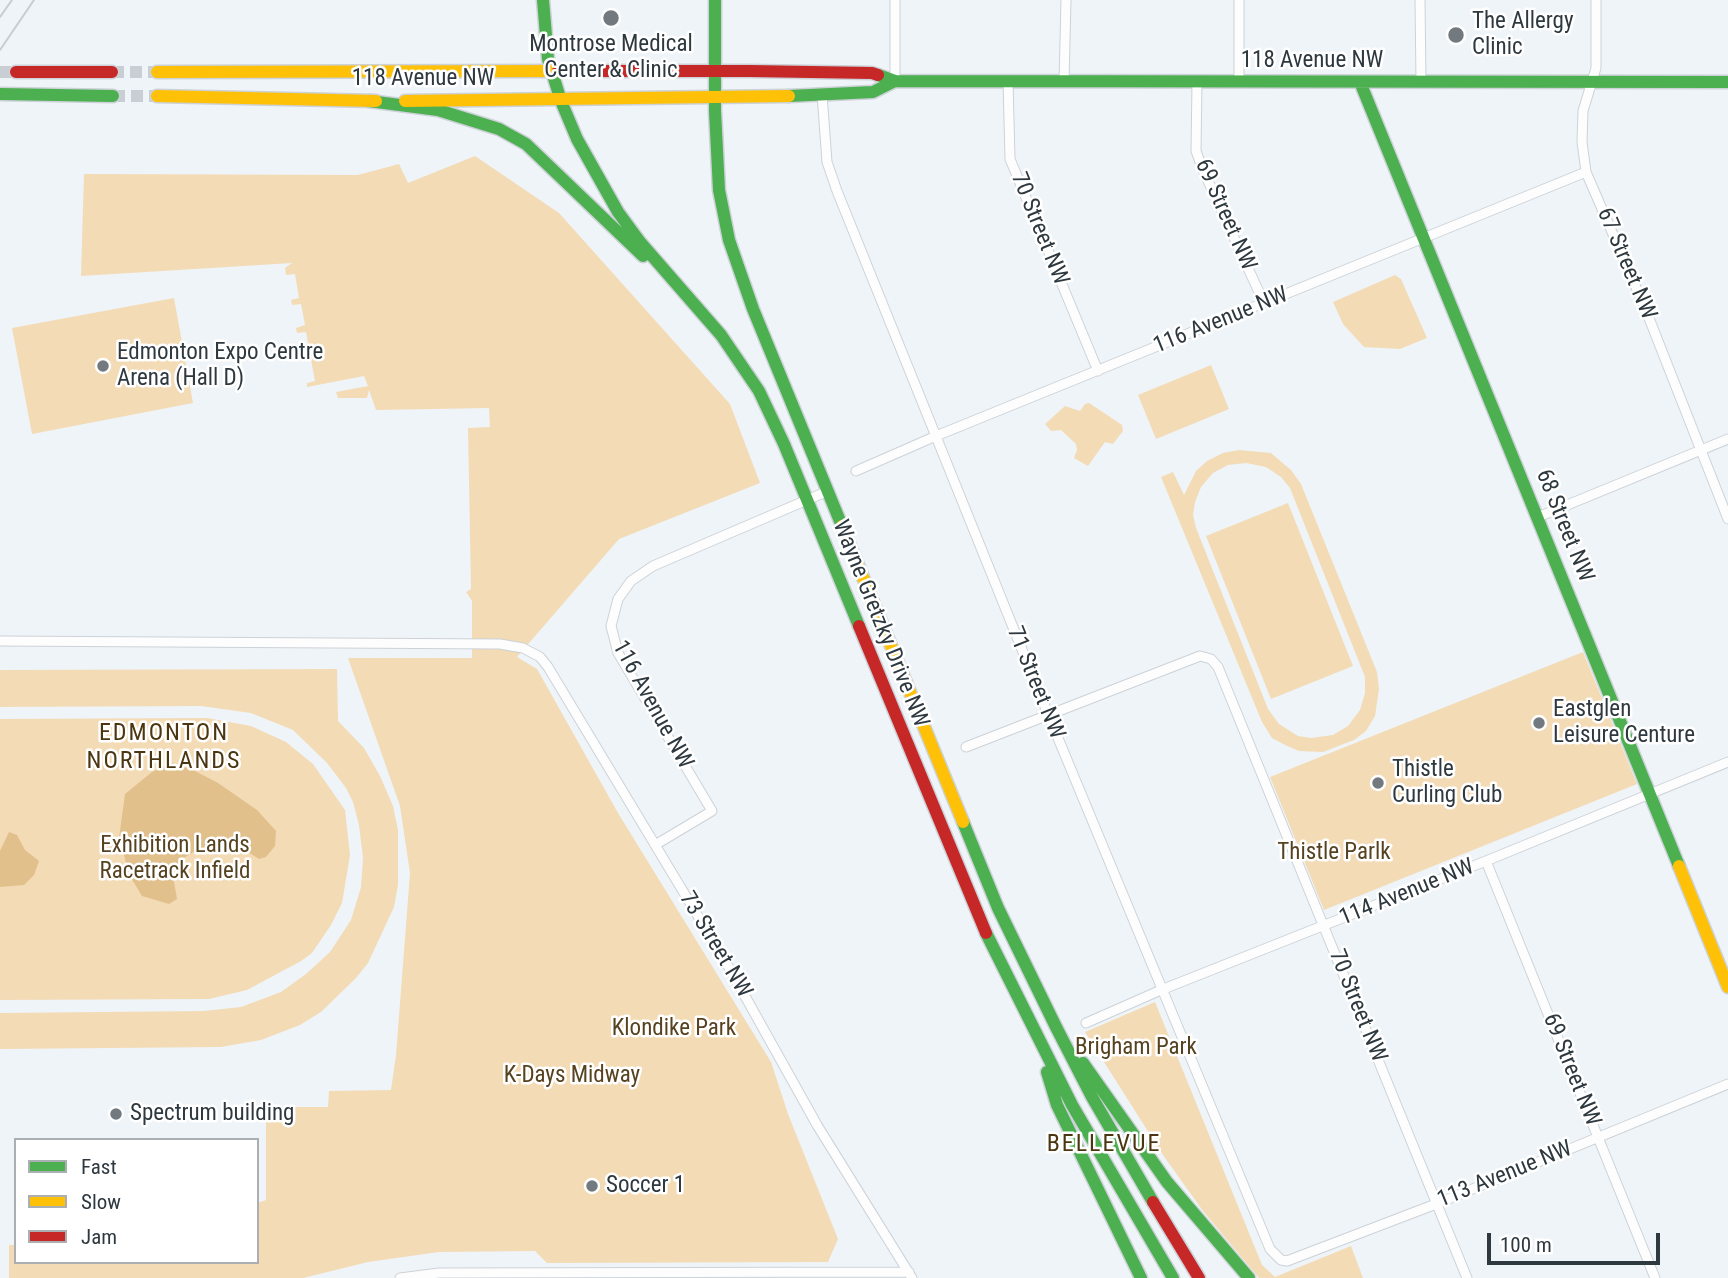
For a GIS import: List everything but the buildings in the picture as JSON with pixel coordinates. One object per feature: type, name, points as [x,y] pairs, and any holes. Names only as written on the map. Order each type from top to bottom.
[{"type":"main road","name":"Wayne Gretzky Drive NW","points":[[543,0],[545,41],[551,71],[577,139],[618,212],[683,293],[721,335],[759,391],[807,500],[958,872],[1033,1030],[1096,1147],[1173,1278]]},
{"type":"main road","name":"Wayne Gretzky Drive NW","points":[[715,0],[719,190],[729,240],[753,309],[998,908],[1056,1027],[1133,1169],[1199,1278]]},
{"type":"main road","points":[[16,72],[112,72]]},
{"type":"main road","name":"118 Avenue NW","points":[[157,72],[872,73],[895,82],[1728,82]]},
{"type":"main road","name":"118 Avenue NW","points":[[157,96],[369,101],[715,99],[873,92],[895,82]]},
{"type":"main road","name":"68 Street NW","points":[[1360,82],[1728,987]]},
{"type":"main road","points":[[1,94],[113,96]]},
{"type":"main road","points":[[369,101],[438,110],[499,130],[526,145],[683,293]]},
{"type":"main road","points":[[1056,1027],[1127,1122],[1167,1182],[1249,1278]]},
{"type":"main road","points":[[1033,1030],[1058,1105],[1141,1278]]},
{"type":"street","points":[[895,0],[895,82]]},
{"type":"street","points":[[1064,82],[1066,0]]},
{"type":"street","points":[[1239,0],[1239,82]]},
{"type":"street","points":[[1420,0],[1421,82]]},
{"type":"street","name":"67 Street NW","points":[[1596,0],[1596,68],[1583,111],[1582,142],[1586,172],[1647,313],[1728,519]]},
{"type":"street","name":"70 Street NW","points":[[1008,81],[1010,159],[1097,371]]},
{"type":"street","name":"69 Street NW","points":[[1197,82],[1196,151],[1264,303]]},
{"type":"street","name":"71 Street NW","points":[[822,94],[827,162],[1161,990],[1270,1249],[1281,1260]]},
{"type":"street","name":"116 Avenue NW","points":[[856,471],[1586,172]]},
{"type":"street","points":[[1538,517],[1728,439]]},
{"type":"street","name":"116 Avenue NW","points":[[655,845],[712,811],[618,653],[611,626],[615,606],[631,581],[641,572],[828,491]]},
{"type":"street","name":"73 Street NW","points":[[0,641],[500,643],[532,652],[548,667],[731,971],[817,1125],[911,1275]]},
{"type":"street","name":"70 Street NW","points":[[1048,714],[1200,656],[1211,659],[1218,667],[1467,1278]]},
{"type":"street","points":[[966,747],[1048,714]]},
{"type":"street","name":"114 Avenue NW","points":[[1086,1023],[1161,990],[1728,762]]},
{"type":"street","name":"69 Street NW","points":[[1486,861],[1655,1278]]},
{"type":"street","name":"113 Avenue NW","points":[[1281,1260],[1287,1261],[1436,1204],[1728,1084]]},
{"type":"street","points":[[401,1278],[439,1273],[911,1275]]},
{"type":"green space","name":"K-Days Midway","points":[[475,156],[559,213],[730,404],[760,483],[619,539],[517,657],[537,669],[618,813],[771,1062],[788,1114],[838,1239],[828,1262],[547,1263],[535,1251],[439,1252],[368,1262],[303,1278],[9,1278],[9,1245],[14,1245],[14,1264],[259,1264],[259,1202],[266,1200],[266,1107],[328,1107],[329,1091],[391,1090],[410,873],[400,806],[348,658],[472,658],[472,601],[466,592],[471,589],[468,428],[490,427],[489,408],[376,410],[369,390],[367,398],[338,398],[336,392],[368,386],[364,376],[307,387],[307,383],[315,381],[311,359],[302,360],[301,355],[310,353],[306,332],[297,333],[296,328],[305,325],[301,304],[292,305],[291,300],[299,298],[295,274],[286,275],[285,268],[292,263],[81,276],[84,174],[358,175],[399,164],[408,183]]},
{"type":"green space","points":[[1395,275],[1401,279],[1427,338],[1400,349],[1364,347],[1343,324],[1333,302]]},
{"type":"green space","name":"Edmonton Expo Centre Arena (Hall D)","points":[[174,298],[193,403],[32,434],[12,328]]},
{"type":"green space","points":[[1211,365],[1229,409],[1156,439],[1138,395]]},
{"type":"green space","points":[[1089,403],[1122,425],[1123,431],[1113,444],[1105,442],[1088,466],[1074,458],[1076,444],[1061,430],[1051,431],[1045,424],[1065,406],[1080,411]]},
{"type":"green space","points":[[1239,450],[1271,453],[1291,470],[1301,484],[1377,672],[1379,689],[1375,716],[1366,731],[1354,740],[1323,752],[1299,751],[1272,738],[1262,722],[1161,477],[1173,472],[1184,495],[1196,471],[1207,461],[1223,453]],"holes":[[[1246,463],[1266,467],[1281,477],[1290,488],[1365,677],[1365,693],[1360,710],[1348,726],[1333,735],[1311,738],[1298,736],[1279,724],[1268,709],[1196,528],[1193,515],[1195,502],[1201,487],[1213,473],[1228,465]]]},
{"type":"green space","points":[[1288,503],[1353,666],[1271,699],[1206,536]]},
{"type":"green space","name":"Thistle Parlk","points":[[1583,652],[1637,784],[1324,910],[1270,777]]},
{"type":"green space","points":[[337,669],[338,721],[364,748],[380,776],[393,806],[398,830],[398,885],[394,907],[368,963],[356,978],[321,1012],[300,1025],[261,1040],[221,1047],[0,1049],[0,1013],[204,1011],[241,1007],[281,992],[330,952],[351,920],[361,887],[363,858],[359,825],[346,788],[327,763],[293,730],[251,713],[201,706],[0,707],[0,670]]},
{"type":"green space","name":"Exhibition Lands Racetrack Infield","points":[[207,718],[251,726],[286,742],[313,764],[345,810],[350,855],[342,903],[312,953],[247,990],[209,999],[0,1000],[0,719]]},
{"type":"green space","name":"Brigham Park","points":[[1155,1002],[1262,1265],[1275,1277],[1351,1246],[1363,1278],[1259,1278],[1203,1211],[1163,1155],[1085,1032]]},
{"type":"shaded area","points":[[172,763],[218,783],[257,810],[276,831],[275,846],[266,857],[259,859],[237,845],[218,844],[195,851],[179,861],[173,876],[177,899],[169,904],[142,896],[130,876],[119,838],[125,794],[152,772]]},
{"type":"shaded area","points":[[9,832],[17,835],[25,850],[39,861],[34,875],[24,885],[0,887],[0,851]]},
{"type":"tunnel","points":[[0,72],[16,72]]},
{"type":"tunnel","points":[[112,72],[157,72]]},
{"type":"tunnel","points":[[113,96],[157,96]]},
{"type":"tram line","points":[[0,17],[12,0]]},
{"type":"tram line","points":[[0,50],[34,0]]},
{"type":"traffic: fast","points":[[543,0],[548,59],[577,139],[618,212],[640,242],[721,335],[759,391],[784,444],[859,626]]},
{"type":"traffic: fast","points":[[715,0],[715,111],[719,190],[729,240],[753,309],[842,526]]},
{"type":"traffic: fast","points":[[878,75],[895,81],[1728,82]]},
{"type":"traffic: fast","points":[[789,96],[873,92],[895,81]]},
{"type":"traffic: fast","points":[[1360,82],[1679,866]]},
{"type":"traffic: fast","points":[[1,94],[113,96]]},
{"type":"traffic: fast","points":[[369,101],[438,110],[499,129],[526,144],[643,256]]},
{"type":"traffic: fast","points":[[963,822],[998,908],[1056,1027],[1092,1097],[1153,1202]]},
{"type":"traffic: fast","points":[[986,933],[1072,1105],[1173,1278]]},
{"type":"traffic: fast","points":[[1083,1063],[1167,1182],[1249,1278]]},
{"type":"traffic: fast","points":[[1047,1072],[1057,1105],[1141,1278]]},
{"type":"traffic: slow","points":[[157,72],[558,71]]},
{"type":"traffic: slow","points":[[157,96],[376,101]]},
{"type":"traffic: slow","points":[[405,101],[789,96]]},
{"type":"traffic: slow","points":[[842,526],[963,822]]},
{"type":"traffic: slow","points":[[1679,866],[1728,987]]},
{"type":"traffic: jam","points":[[558,71],[750,71],[878,75]]},
{"type":"traffic: jam","points":[[16,72],[112,72]]},
{"type":"traffic: jam","points":[[859,626],[986,933]]},
{"type":"traffic: jam","points":[[1153,1202],[1199,1278]]},
{"type":"place","name":"Montrose Medical Center & Clinic","points":[[611,18]]},
{"type":"place","name":"The Allergy Clinic","points":[[1456,35]]},
{"type":"place","name":"Edmonton Expo Centre Arena (Hall D)","points":[[103,366]]},
{"type":"place","name":"Eastglen Leisure Centure","points":[[1539,723]]},
{"type":"place","name":"Thistle Curling Club","points":[[1378,783]]},
{"type":"place","name":"Spectrum building","points":[[116,1114]]},
{"type":"place","name":"Soccer 1","points":[[592,1186]]},
{"type":"district","name":"EDMONTON NORTHLANDS","points":[[164,748]]},
{"type":"district","name":"BELLEVUE","points":[[1104,1145]]},
{"type":"park label","name":"Klondike Park","points":[[674,1029]]}]
